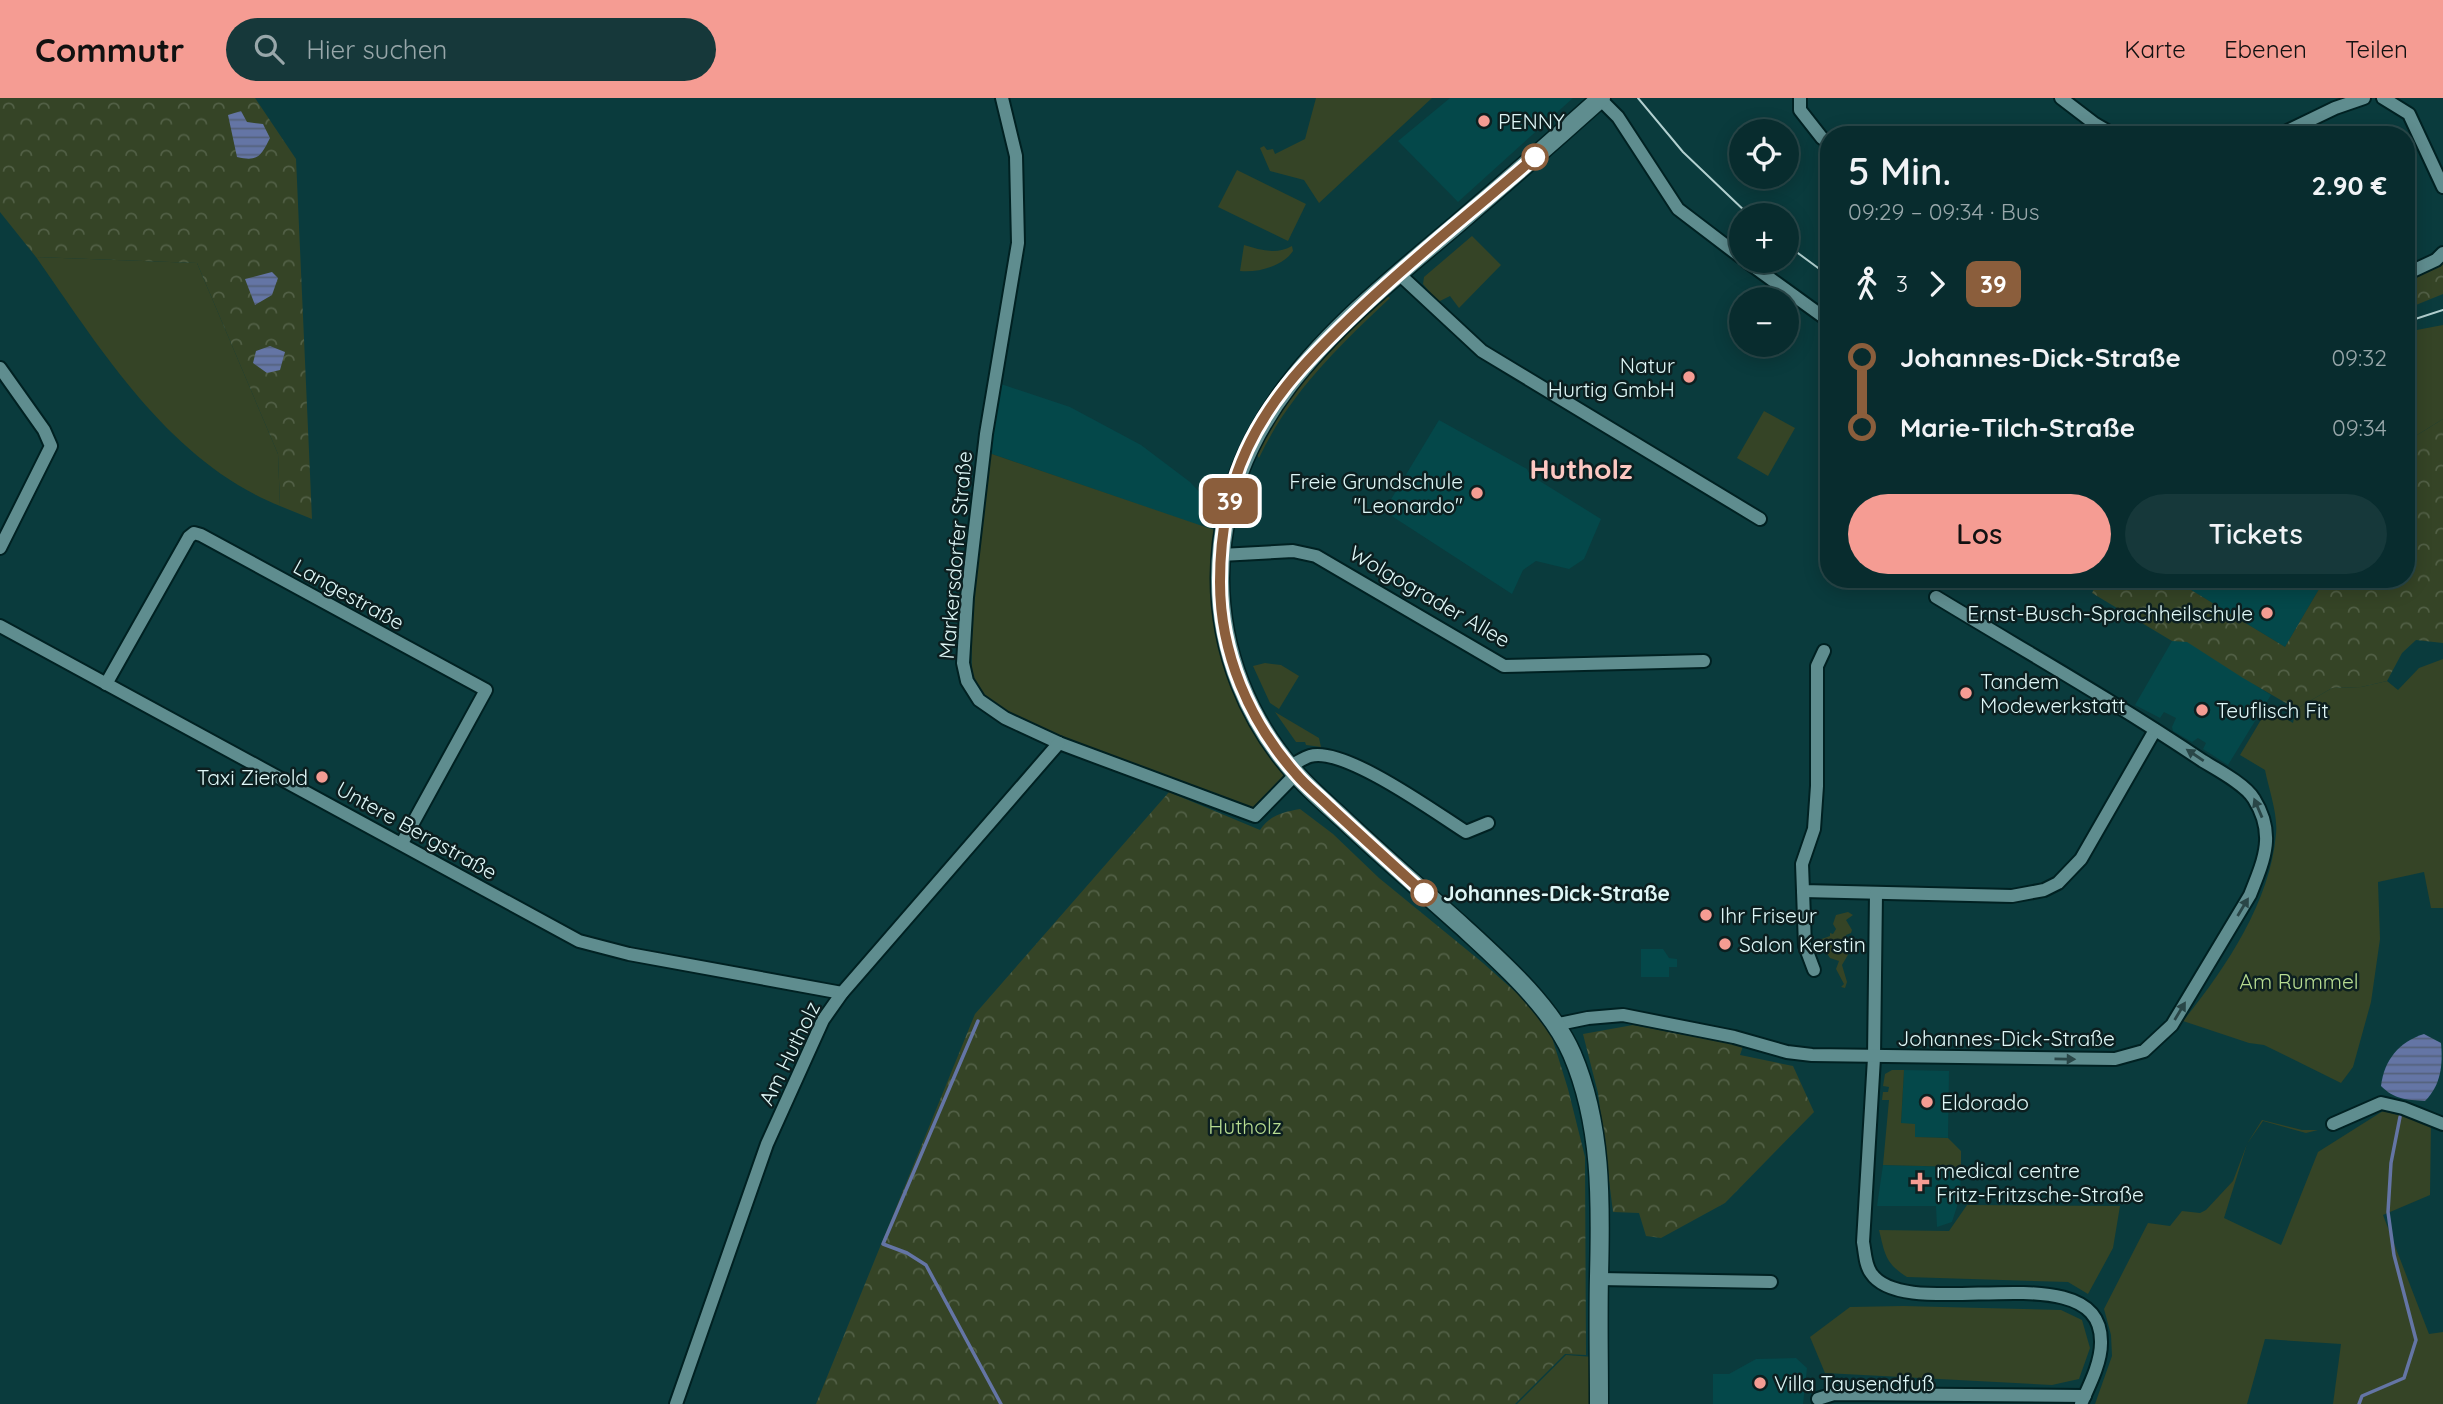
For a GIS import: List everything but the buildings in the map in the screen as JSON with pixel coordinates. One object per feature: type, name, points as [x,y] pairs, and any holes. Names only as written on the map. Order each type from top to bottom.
[{"type":"main road","points":[[1599,1404],[1601,1216],[1597,1153],[1591,1119],[1571,1053],[1555,1025],[1510,970],[1368,843],[1293,770],[1256,718],[1231,661],[1220,610],[1220,555],[1223,527],[1234,482],[1258,428],[1309,358],[1398,273],[1600,98]]},
{"type":"street","name":"Markersdorfer Straße","points":[[1002,98],[1016,156],[1018,243],[986,434],[967,597],[963,663],[967,681],[979,701],[1005,718],[1059,743],[1255,816],[1293,770]]},
{"type":"street","points":[[1600,98],[1618,117],[1678,208],[1729,248]]},
{"type":"street","points":[[1800,98],[1800,110],[1820,135]]},
{"type":"street","points":[[2061,98],[2098,126]]},
{"type":"street","points":[[2296,126],[2364,98]]},
{"type":"street","points":[[2383,98],[2409,114],[2415,126]]},
{"type":"street","points":[[2415,127],[2443,187]]},
{"type":"street","points":[[2415,270],[2436,260],[2443,253]]},
{"type":"street","points":[[1398,273],[1482,351],[1760,519]]},
{"type":"street","points":[[1763,273],[1820,314]]},
{"type":"street","points":[[0,368],[44,430],[51,446],[0,548]]},
{"type":"street","name":"Langestraße","points":[[106,684],[188,537],[194,533],[201,535],[486,690],[402,844]]},
{"type":"street","name":"Wolgograder Allee","points":[[1220,555],[1293,551],[1316,556],[1504,666],[1704,661]]},
{"type":"street","name":"Johannes-Dick-Straße","points":[[1555,1025],[1588,1018],[1623,1015],[1734,1037],[1787,1052],[1874,1058],[2115,1059],[2144,1051],[2172,1025],[2250,895],[2266,852],[2261,811],[2253,796],[2155,730],[1936,597]]},
{"type":"street","name":"Untere Bergstraße","points":[[0,626],[579,941],[629,954],[842,993]]},
{"type":"street","points":[[1814,970],[1805,946],[1802,864],[1814,829],[1817,786],[1817,666],[1824,651]]},
{"type":"street","points":[[1803,891],[2012,896],[2029,894],[2058,883],[2081,859],[2155,730]]},
{"type":"street","name":"Am Hutholz","points":[[676,1404],[767,1144],[823,1020],[842,993],[1059,743]]},
{"type":"street","points":[[1293,770],[1311,755],[1336,757],[1375,775],[1466,832],[1488,823]]},
{"type":"street","name":"Johannes-Dick-Straße","points":[[1874,1058],[1875,893]]},
{"type":"street","points":[[1818,1399],[1834,1394],[2083,1400],[2099,1357],[2101,1333],[2091,1314],[2074,1301],[2056,1296],[2007,1293],[1913,1294],[1892,1289],[1872,1275],[1863,1242],[1874,1058]]},
{"type":"street","points":[[2333,1124],[2381,1103],[2443,1122]]},
{"type":"street","points":[[1599,1279],[1771,1282]]},
{"type":"shaded area","points":[[1450,98],[1573,98],[1458,202],[1398,141]]},
{"type":"shaded area","points":[[241,111],[247,122],[263,124],[270,138],[261,153],[250,159],[237,157],[228,115]]},
{"type":"shaded area","points":[[272,272],[278,278],[272,295],[255,305],[245,279]]},
{"type":"shaded area","points":[[270,346],[285,352],[280,370],[267,373],[253,363],[256,351]]},
{"type":"shaded area","points":[[1001,384],[1070,407],[1141,445],[1190,482],[1208,501],[1200,526],[989,453]]},
{"type":"shaded area","name":"Freie Grundschule \"Leonardo\"","points":[[1439,420],[1527,469],[1530,475],[1601,519],[1584,559],[1569,569],[1536,561],[1523,570],[1512,594],[1384,511]]},
{"type":"shaded area","name":"Ernst-Busch-Sprachheilschule","points":[[2188,588],[2320,588],[2285,647]]},
{"type":"shaded area","points":[[2172,641],[2187,641],[2271,695],[2228,765],[2203,749],[2206,743],[2198,738],[2192,742],[2173,731],[2176,718],[2164,712],[2160,718],[2135,705]]},
{"type":"shaded area","points":[[1641,949],[1663,949],[1669,958],[1677,959],[1677,967],[1669,967],[1669,977],[1641,977]]},
{"type":"shaded area","points":[[2424,1034],[2441,1043],[2441,1067],[2435,1088],[2425,1101],[2396,1096],[2381,1086],[2385,1068],[2400,1047]]},
{"type":"shaded area","points":[[1904,1070],[1949,1071],[1948,1138],[1915,1137],[1901,1124]]},
{"type":"shaded area","name":"medical centre Fritz-Fritzsche-Straße","points":[[1883,1165],[1961,1167],[1960,1197],[1952,1222],[1937,1227],[1936,1206],[1877,1206]]},
{"type":"shaded area","name":"Villa Tausendfuß","points":[[1796,1358],[1807,1368],[1803,1404],[1713,1404],[1713,1374],[1729,1374],[1756,1359]]},
{"type":"green space","points":[[0,98],[255,98],[296,159],[312,519],[280,506],[278,454],[197,263],[36,257],[0,212]]},
{"type":"green space","points":[[1316,98],[1432,98],[1319,203],[1304,180],[1270,171],[1260,148],[1264,146],[1267,150],[1273,149],[1275,154],[1305,139]]},
{"type":"green space","points":[[1237,170],[1306,204],[1288,241],[1218,207]]},
{"type":"green space","points":[[1472,236],[1501,265],[1459,308],[1450,296],[1438,302],[1423,284],[1424,277]]},
{"type":"green space","points":[[1244,245],[1274,251],[1292,246],[1293,251],[1283,261],[1270,267],[1240,271]]},
{"type":"green space","points":[[36,257],[197,263],[278,454],[280,506],[240,486],[204,461],[171,432],[113,365]]},
{"type":"green space","points":[[2443,262],[2443,294],[2415,305],[2415,275]]},
{"type":"green space","points":[[1386,295],[1390,298],[1352,334],[1300,392],[1259,458],[1254,451],[1311,367]]},
{"type":"green space","points":[[2443,325],[2443,419],[2415,436],[2415,330]]},
{"type":"green space","points":[[1764,411],[1795,428],[1768,476],[1737,458]]},
{"type":"green space","points":[[2443,419],[2443,643],[2416,640],[2402,653],[2387,681],[2361,687],[2332,688],[2296,709],[2187,642],[2172,641],[2092,593],[2094,588],[2188,588],[2285,647],[2320,588],[2415,588],[2415,436]]},
{"type":"green space","points":[[989,453],[1220,532],[1215,621],[1285,774],[1253,808],[1061,741],[1006,713],[987,698],[972,680],[971,597]]},
{"type":"green space","name":"Am Rummel","points":[[2443,659],[2443,908],[2431,908],[2424,872],[2378,882],[2380,939],[2371,1002],[2353,1067],[2341,1083],[2264,1045],[2249,1043],[2183,1021],[2214,980],[2243,934],[2265,885],[2272,860],[2276,818],[2265,770],[2240,755],[2268,708],[2293,723],[2296,709],[2332,688],[2361,687],[2387,681],[2398,690],[2419,668]]},
{"type":"green space","points":[[1265,663],[1281,665],[1299,676],[1279,709],[1270,703],[1253,666]]},
{"type":"green space","points":[[1275,712],[1319,738],[1321,747],[1296,742]]},
{"type":"green space","name":"Hutholz","points":[[1169,792],[1260,830],[1277,815],[1300,809],[1333,834],[1379,878],[1483,963],[1520,996],[1550,1031],[1585,1157],[1586,1355],[1565,1354],[1515,1404],[816,1404],[975,1014]]},
{"type":"green space","points":[[1848,912],[1853,915],[1846,920],[1852,930],[1846,935],[1844,943],[1849,953],[1842,965],[1847,982],[1845,988],[1841,987],[1844,984],[1836,969],[1839,961],[1830,958],[1816,941],[1833,934],[1836,929],[1833,924],[1836,915]]},
{"type":"green space","points":[[1633,1025],[1743,1046],[1740,1055],[1793,1066],[1814,1112],[1725,1203],[1661,1238],[1646,1236],[1639,1213],[1613,1212],[1598,1093],[1583,1034]]},
{"type":"green space","points":[[1892,1070],[1904,1070],[1901,1123],[1915,1124],[1915,1137],[1948,1138],[1961,1151],[1961,1167],[1883,1165],[1889,1100],[1882,1100],[1883,1092],[1888,1092],[1889,1087],[1883,1086],[1885,1074]]},
{"type":"green space","points":[[2383,1111],[2431,1123],[2430,1195],[2383,1215],[2429,1334],[2443,1332],[2443,1404],[2333,1404],[2341,1344],[2265,1339],[2247,1404],[2095,1404],[2112,1356],[2111,1335],[2104,1309],[2148,1223],[2170,1226],[2182,1211],[2200,1213],[2206,1210],[2233,1181],[2247,1144],[2224,1218],[2281,1245],[2318,1152]]},
{"type":"green space","points":[[2262,1120],[2302,1130],[2318,1130],[2306,1133],[2263,1121],[2247,1144]]},
{"type":"green space","points":[[1967,1205],[2120,1206],[2113,1248],[2088,1294],[2068,1282],[1907,1277],[1890,1262],[1879,1230],[1949,1231]]},
{"type":"green space","points":[[1850,1307],[2061,1310],[2082,1320],[2090,1348],[2079,1379],[2052,1385],[1825,1373],[1810,1337]]},
{"type":"green space","points":[[1566,1355],[1594,1357],[1592,1404],[1517,1404]]},
{"type":"waterway","points":[[978,1021],[883,1244],[907,1253],[926,1265],[1001,1404]]},
{"type":"waterway","points":[[2359,1404],[2362,1396],[2404,1378],[2416,1340],[2394,1255],[2388,1212],[2391,1163],[2400,1117]]},
{"type":"tram line","points":[[1638,98],[1683,152],[1736,203]]},
{"type":"tram line","points":[[1799,254],[1820,269]]},
{"type":"tram line","points":[[2415,319],[2443,310]]},
{"type":"bus line","name":"39","points":[[1424,893],[1296,774],[1256,718],[1231,661],[1220,610],[1223,527],[1234,482],[1258,428],[1309,358],[1398,273],[1535,157]]},
{"type":"place","name":"PENNY","points":[[1484,121]]},
{"type":"place","name":"Natur Hurtig GmbH","points":[[1689,377]]},
{"type":"place","name":"Freie Grundschule \"Leonardo\"","points":[[1477,493]]},
{"type":"place","name":"Ernst-Busch-Sprachheilschule","points":[[2267,613]]},
{"type":"place","name":"Tandem Modewerkstatt","points":[[1966,693]]},
{"type":"place","name":"Teuflisch Fit","points":[[2202,710]]},
{"type":"place","name":"Taxi Zierold","points":[[322,777]]},
{"type":"place","name":"Johannes-Dick-Straße","points":[[1424,893]]},
{"type":"place","name":"Ihr Friseur","points":[[1706,915]]},
{"type":"place","name":"Salon Kerstin","points":[[1725,944]]},
{"type":"place","name":"Eldorado","points":[[1927,1102]]},
{"type":"place","name":"medical centre Fritz-Fritzsche-Straße","points":[[1920,1182]]},
{"type":"place","name":"Villa Tausendfuß","points":[[1760,1383]]},
{"type":"district","name":"Hutholz","points":[[1581,468]]}]
